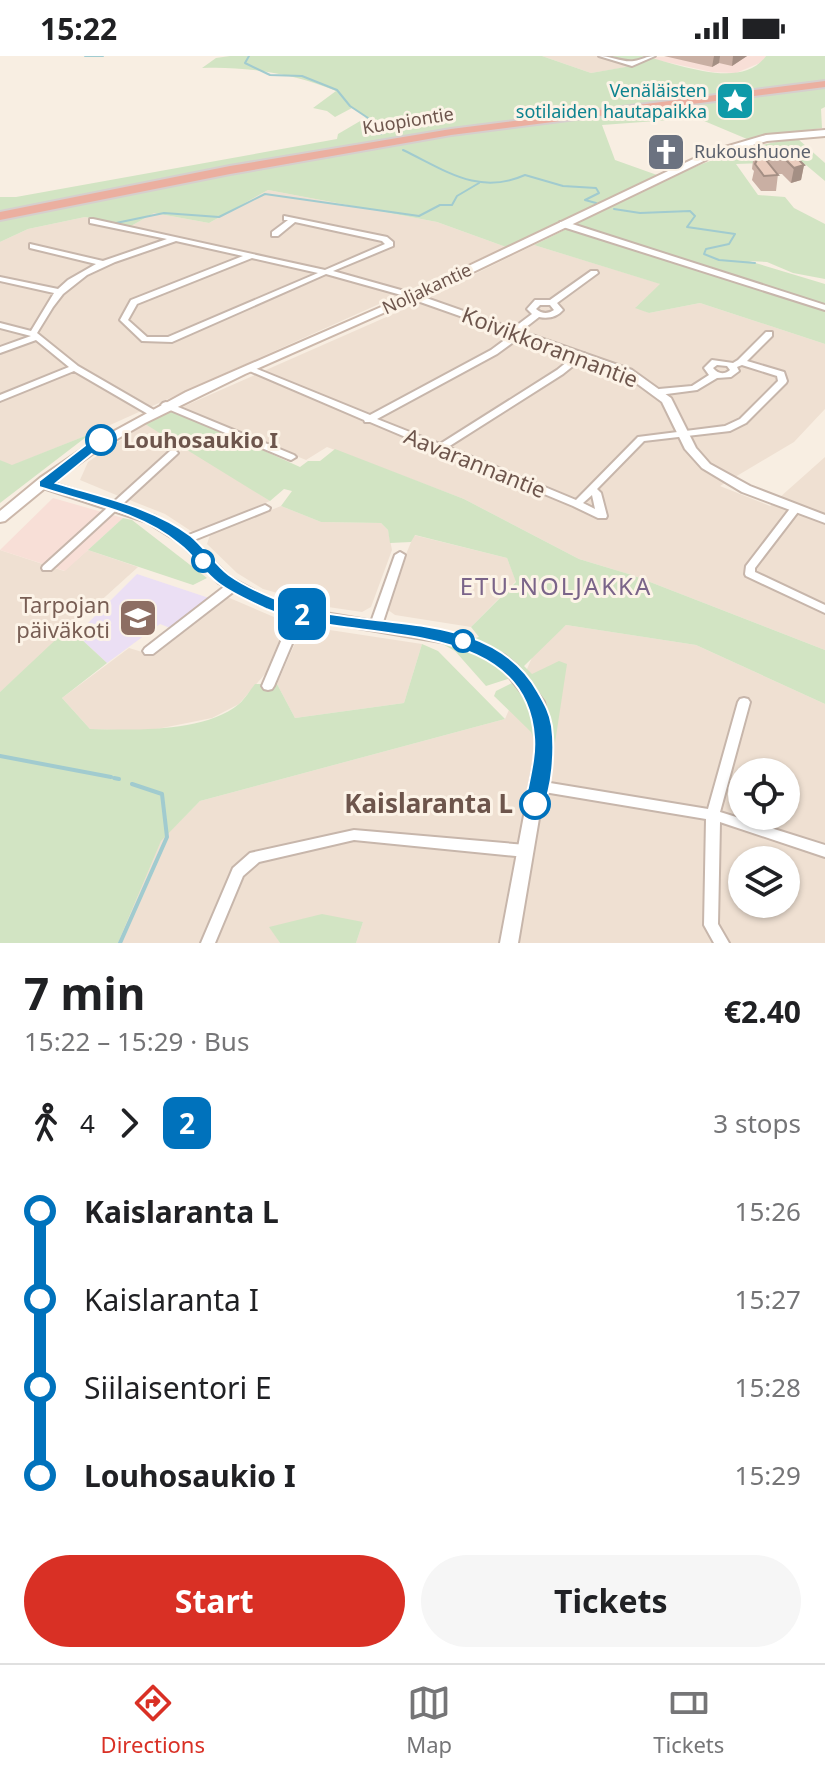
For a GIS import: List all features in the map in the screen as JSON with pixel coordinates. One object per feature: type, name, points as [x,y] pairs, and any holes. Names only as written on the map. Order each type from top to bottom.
[{"type":"highway","name":"Kuopiontie","points":[[0,216],[230,170],[451,132],[825,84]]},
{"type":"highway","name":"Kuopiontie","points":[[0,210],[445,127],[825,84]]},
{"type":"main road","name":"Noljakantie","points":[[0,518],[30,490],[44,484],[87,449],[166,405],[412,296],[732,146],[783,136],[825,133]]},
{"type":"main road","name":"Noljakantie","points":[[0,527],[40,493],[44,484]]},
{"type":"street","points":[[602,56],[632,64],[652,56]]},
{"type":"street","points":[[250,256],[134,302],[124,320],[145,339],[169,340],[330,273],[390,244],[384,239],[290,219],[275,234]]},
{"type":"street","points":[[93,221],[330,273],[412,296]]},
{"type":"street","points":[[563,224],[825,308]]},
{"type":"street","points":[[0,350],[35,336],[59,292],[104,264],[174,239]]},
{"type":"street","points":[[33,246],[104,264]]},
{"type":"street","points":[[368,420],[494,352],[537,314],[558,312],[558,306],[552,303],[594,273]]},
{"type":"street","points":[[0,279],[59,292]]},
{"type":"street","name":"Koivikkorannantie","points":[[412,296],[628,372],[659,392],[675,411],[696,456],[720,475],[825,519]]},
{"type":"street","points":[[0,325],[35,336],[75,368],[151,412]]},
{"type":"street","points":[[659,392],[694,388],[715,375],[733,374],[737,364],[769,334]]},
{"type":"street","points":[[439,449],[560,372],[581,355]]},
{"type":"street","points":[[591,490],[596,493],[602,516],[577,504],[641,439],[720,432],[743,421],[783,381],[781,374],[737,364]]},
{"type":"street","points":[[0,398],[75,368]]},
{"type":"street","name":"Aavarannantie","points":[[249,369],[577,504]]},
{"type":"street","points":[[166,405],[291,457]]},
{"type":"street","points":[[47,568],[173,453]]},
{"type":"street","points":[[44,484],[151,519],[185,540],[207,565],[233,586],[299,613],[462,641],[499,658],[522,680],[537,702],[544,728],[538,786],[509,943]]},
{"type":"street","points":[[185,540],[265,508]]},
{"type":"street","points":[[796,508],[750,568],[750,574],[825,609]]},
{"type":"street","points":[[376,625],[400,555]]},
{"type":"street","points":[[149,651],[233,586]]},
{"type":"street","points":[[268,686],[299,613]]},
{"type":"street","points":[[722,943],[711,925],[713,815],[744,702]]},
{"type":"street","points":[[538,786],[713,815],[825,851]]},
{"type":"street","points":[[208,943],[238,872],[255,857],[354,835],[526,851]]},
{"type":"shaded area","points":[[542,56],[609,56],[633,66],[591,73]]},
{"type":"shaded area","points":[[766,56],[762,62],[736,73],[712,72],[643,57]]},
{"type":"shaded area","points":[[268,190],[437,222],[506,247],[90,434],[11,466],[0,460],[0,242],[28,229],[85,217],[131,226],[154,213],[209,223]]},
{"type":"shaded area","points":[[534,245],[661,284],[636,307],[649,313],[700,303],[825,344],[825,409],[794,442],[720,486],[770,506],[825,457],[825,650],[632,575],[579,559],[464,499],[327,447],[306,460],[180,408],[400,311]]},
{"type":"shaded area","points":[[145,424],[179,444],[121,497],[80,480],[88,462]]},
{"type":"shaded area","points":[[185,447],[270,501],[194,533],[165,514],[127,499]]},
{"type":"shaded area","points":[[53,498],[123,518],[65,571],[0,550]]},
{"type":"shaded area","points":[[281,506],[321,522],[381,523],[388,530],[392,550],[371,607],[362,612],[328,607],[263,589],[237,573],[207,544],[210,535]]},
{"type":"shaded area","points":[[414,535],[507,558],[516,581],[471,627],[395,615],[384,607]]},
{"type":"shaded area","points":[[0,550],[64,571],[88,550],[138,567],[0,692]]},
{"type":"shaded area","name":"Tarpojan päiväkoti","points":[[137,574],[209,598],[170,628],[160,624],[107,663],[80,638],[83,628]]},
{"type":"shaded area","points":[[225,596],[288,623],[271,667],[239,704],[212,718],[147,731],[90,729],[62,698],[129,648],[152,655]]},
{"type":"shaded area","points":[[566,625],[696,645],[825,704],[825,943],[356,943],[363,922],[270,927],[280,943],[118,943],[161,840],[200,801],[505,719],[534,653]]},
{"type":"shaded area","points":[[310,627],[422,644],[404,703],[295,718],[277,684],[300,632]]},
{"type":"green space","points":[[542,56],[591,73],[631,66],[609,56],[641,56],[723,73],[754,67],[766,56],[825,56],[825,107],[821,109],[822,128],[747,139],[697,118],[602,125],[615,160],[657,175],[506,247],[437,222],[268,190],[209,223],[154,213],[131,226],[85,217],[28,229],[0,242],[0,197],[16,197],[337,139],[338,134],[367,117],[352,108],[335,117],[327,111],[313,108],[336,91],[304,80],[253,70],[202,68],[216,58]]},
{"type":"green space","points":[[798,139],[825,163],[825,181],[806,165],[787,162],[736,164],[758,195],[785,197],[794,208],[825,224],[825,279],[793,273],[767,262],[749,261],[825,284],[825,344],[700,303],[649,313],[635,308],[660,284],[534,245],[697,166],[765,144]]},
{"type":"green space","points":[[173,410],[300,467],[308,461],[320,461],[335,449],[464,499],[579,559],[632,575],[825,650],[825,704],[696,645],[566,625],[524,666],[532,674],[559,661],[567,664],[555,743],[546,708],[529,679],[505,656],[472,639],[479,637],[471,627],[516,582],[507,558],[415,535],[411,542],[390,543],[388,530],[381,523],[321,522],[281,506],[292,491],[284,489],[270,501],[145,424]]},
{"type":"green space","points":[[90,434],[0,503],[0,460],[12,465]]},
{"type":"green space","points":[[123,518],[132,520],[207,578],[193,585],[88,550]]},
{"type":"green space","points":[[66,630],[80,638],[107,663],[62,698],[90,729],[168,728],[207,720],[239,704],[255,684],[277,684],[295,718],[404,703],[422,644],[438,651],[505,719],[200,801],[161,841],[118,943],[0,943],[0,692]]},
{"type":"green space","points":[[437,641],[478,653],[511,678],[486,686],[455,651]]},
{"type":"green space","points":[[514,682],[534,711],[540,745],[537,748],[531,732],[494,696],[496,691]]},
{"type":"green space","points":[[322,914],[363,922],[356,943],[280,943],[269,927]]},
{"type":"building","points":[[774,149],[785,155],[801,154],[797,158],[804,165],[794,168],[785,159],[766,160],[778,175],[764,176],[755,164],[758,158],[754,153]]},
{"type":"waterway","points":[[85,56],[103,56]]},
{"type":"waterway","points":[[249,56],[245,63],[270,75],[302,76],[337,90],[350,106],[377,124],[381,134]]},
{"type":"waterway","points":[[403,150],[477,182],[508,181],[525,175],[563,186],[596,188],[599,193],[585,200],[596,203]]},
{"type":"waterway","points":[[116,223],[164,213],[219,217],[265,194],[419,216],[440,205],[452,205],[457,196],[479,183]]},
{"type":"waterway","points":[[614,209],[640,213],[690,211],[695,216],[687,227],[735,234],[729,244],[706,249],[704,254],[719,260],[755,263]]},
{"type":"waterway","points":[[0,756],[111,777]]},
{"type":"waterway","points":[[114,778],[119,779]]},
{"type":"waterway","points":[[120,943],[167,837],[162,794],[132,784]]},
{"type":"bus line","name":"2","points":[[101,440],[44,484],[138,513],[162,524],[185,540],[224,580],[274,606],[299,613],[442,636],[462,641],[499,658],[522,680],[541,714],[545,741],[535,804]]},
{"type":"place","name":"Venäläisten sotilaiden hautapaikka","points":[[735,101]]},
{"type":"place","name":"Rukoushuone","points":[[666,152]]},
{"type":"place","name":"Louhosaukio I","points":[[101,440]]},
{"type":"place","name":"Tarpojan päiväkoti","points":[[138,618]]},
{"type":"place","name":"Kaislaranta L","points":[[535,804]]},
{"type":"district","name":"ETU-NOLJAKKA","points":[[556,587]]}]
